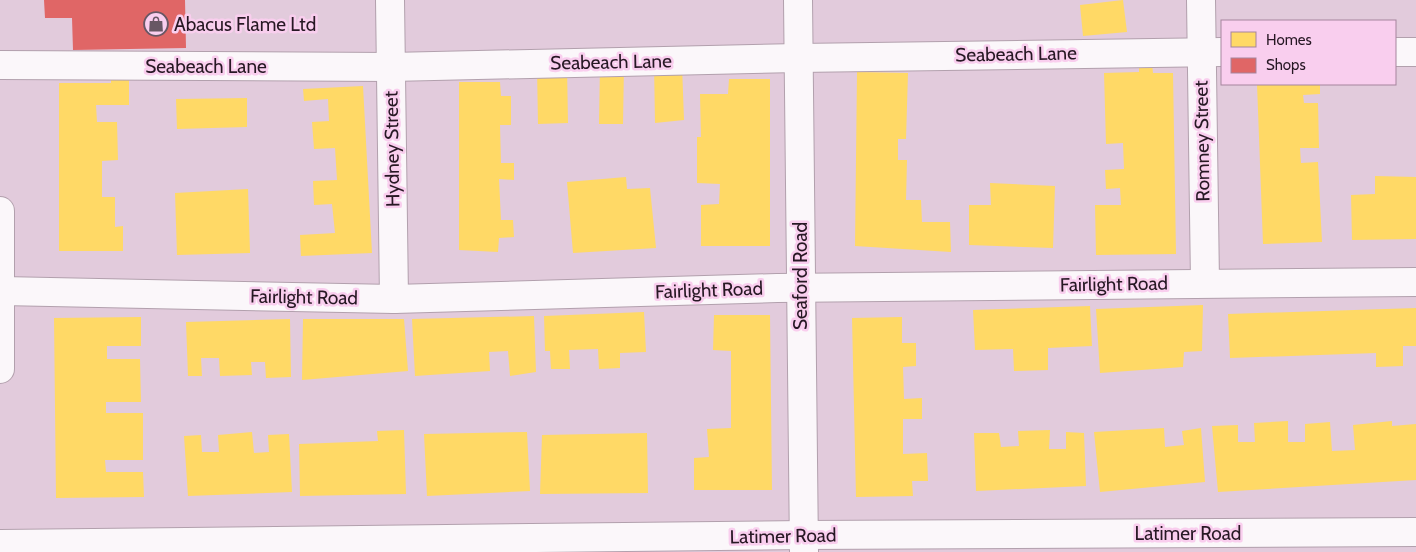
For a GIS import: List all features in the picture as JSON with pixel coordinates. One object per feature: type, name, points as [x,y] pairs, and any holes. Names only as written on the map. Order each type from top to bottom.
[{"type":"street","name":"Hydney Street","points":[[390,0],[394,299]]},
{"type":"street","name":"Seaford Road","points":[[798,0],[804,544]]},
{"type":"street","name":"Romney Street","points":[[1201,0],[1212,52],[1205,282]]},
{"type":"street","name":"Seabeach Lane","points":[[0,65],[391,67],[798,58],[1212,52]]},
{"type":"street","points":[[1396,52],[1416,52]]},
{"type":"street","points":[[0,211],[0,368]]},
{"type":"street","name":"Fairlight Road","points":[[1,280],[394,299],[800,288],[1205,282],[1416,282]]},
{"type":"street","name":"Latimer Road","points":[[0,544],[804,544],[1416,532]]},
{"type":"building: Homes","points":[[1123,0],[1127,32],[1083,36],[1080,5]]},
{"type":"building: Homes","points":[[1139,63],[1152,64],[1153,73],[1173,73],[1176,254],[1096,255],[1095,205],[1121,205],[1120,188],[1106,189],[1105,170],[1124,169],[1123,143],[1106,144],[1104,73],[1139,72]]},
{"type":"building: Homes","points":[[654,64],[682,65],[684,120],[655,123]]},
{"type":"building: Homes","points":[[600,65],[624,65],[623,124],[599,124]]},
{"type":"building: Homes","points":[[567,67],[568,123],[538,124],[537,68]]},
{"type":"building: Homes","points":[[857,72],[908,73],[906,139],[898,139],[898,160],[907,160],[906,200],[921,200],[922,222],[950,222],[951,252],[855,246]]},
{"type":"building: Homes","points":[[111,77],[129,77],[129,105],[96,105],[97,122],[117,122],[118,160],[102,161],[102,197],[115,197],[115,227],[123,226],[123,251],[59,251],[59,83],[111,83]]},
{"type":"building: Homes","points":[[729,79],[770,79],[770,246],[701,246],[701,205],[719,204],[720,184],[697,183],[697,137],[701,137],[700,94],[728,94]]},
{"type":"building: Homes","points":[[459,82],[500,82],[501,96],[511,96],[511,125],[500,125],[501,163],[514,163],[514,180],[499,179],[501,220],[513,220],[514,237],[499,238],[498,252],[459,250]]},
{"type":"building: Homes","points":[[1257,85],[1320,85],[1320,94],[1303,95],[1304,103],[1318,103],[1319,148],[1300,148],[1301,163],[1318,162],[1322,242],[1263,244]]},
{"type":"building: Homes","points":[[363,86],[372,253],[301,256],[300,235],[335,233],[332,204],[314,205],[313,181],[337,180],[335,148],[314,149],[312,122],[329,121],[328,99],[304,101],[303,89]]},
{"type":"building: Homes","points":[[247,98],[247,127],[177,129],[176,99]]},
{"type":"building: Homes","points":[[1375,176],[1416,177],[1416,239],[1352,240],[1351,195],[1375,194]]},
{"type":"building: Homes","points":[[626,177],[627,189],[650,188],[656,248],[573,253],[567,182]]},
{"type":"building: Homes","points":[[990,183],[1055,186],[1053,248],[969,245],[969,205],[991,205]]},
{"type":"building: Homes","points":[[248,189],[250,253],[177,255],[175,193]]},
{"type":"building: Homes","points":[[1203,305],[1202,351],[1184,352],[1183,367],[1100,373],[1096,309]]},
{"type":"building: Homes","points":[[1090,306],[1092,346],[1048,348],[1048,370],[1014,371],[1013,349],[975,350],[973,310]]},
{"type":"building: Homes","points":[[1416,308],[1416,346],[1403,346],[1403,366],[1376,367],[1376,353],[1230,358],[1228,314]]},
{"type":"building: Homes","points":[[644,312],[646,352],[620,353],[620,368],[599,369],[598,349],[569,350],[570,369],[551,369],[550,351],[545,351],[544,316]]},
{"type":"building: Homes","points":[[714,315],[770,315],[772,490],[694,490],[694,458],[709,457],[707,429],[731,428],[731,351],[713,350]]},
{"type":"building: Homes","points":[[534,316],[536,372],[510,376],[508,351],[489,352],[490,371],[415,376],[412,319]]},
{"type":"building: Homes","points":[[141,317],[141,346],[107,346],[107,359],[140,359],[141,402],[106,402],[106,413],[143,413],[143,460],[105,460],[106,472],[143,472],[144,497],[56,498],[54,318]]},
{"type":"building: Homes","points":[[902,317],[902,343],[916,343],[916,366],[903,367],[904,399],[922,398],[922,419],[903,419],[903,454],[927,453],[928,481],[912,481],[913,496],[856,497],[852,318]]},
{"type":"building: Homes","points":[[290,319],[291,377],[266,378],[265,362],[251,362],[252,375],[220,376],[219,358],[201,358],[202,376],[188,376],[186,322]]},
{"type":"building: Homes","points":[[303,319],[404,319],[408,371],[302,380]]},
{"type":"building: Homes","points":[[1288,421],[1288,442],[1305,442],[1305,424],[1330,422],[1332,451],[1355,450],[1353,425],[1392,421],[1392,426],[1416,424],[1416,480],[1218,492],[1212,426],[1238,425],[1238,442],[1255,442],[1254,423]]},
{"type":"building: Homes","points":[[1164,428],[1165,447],[1184,445],[1182,431],[1201,428],[1205,482],[1100,492],[1094,432]]},
{"type":"building: Homes","points":[[404,430],[406,494],[300,496],[299,444],[378,441],[377,431]]},
{"type":"building: Homes","points":[[1050,430],[1049,449],[1066,449],[1066,432],[1084,433],[1086,486],[976,491],[974,433],[999,433],[1001,447],[1019,446],[1018,431]]},
{"type":"building: Homes","points":[[252,432],[254,453],[269,452],[268,435],[289,434],[292,492],[188,496],[184,436],[201,435],[202,452],[219,452],[218,435]]},
{"type":"building: Homes","points":[[527,432],[530,491],[427,496],[424,434]]},
{"type":"building: Homes","points":[[647,433],[648,493],[540,494],[542,435]]},
{"type":"building: Shops","points":[[44,0],[185,0],[186,48],[73,50],[72,18],[45,18]]},
{"type":"place","name":"Abacus Flame Ltd","points":[[156,24]]}]
